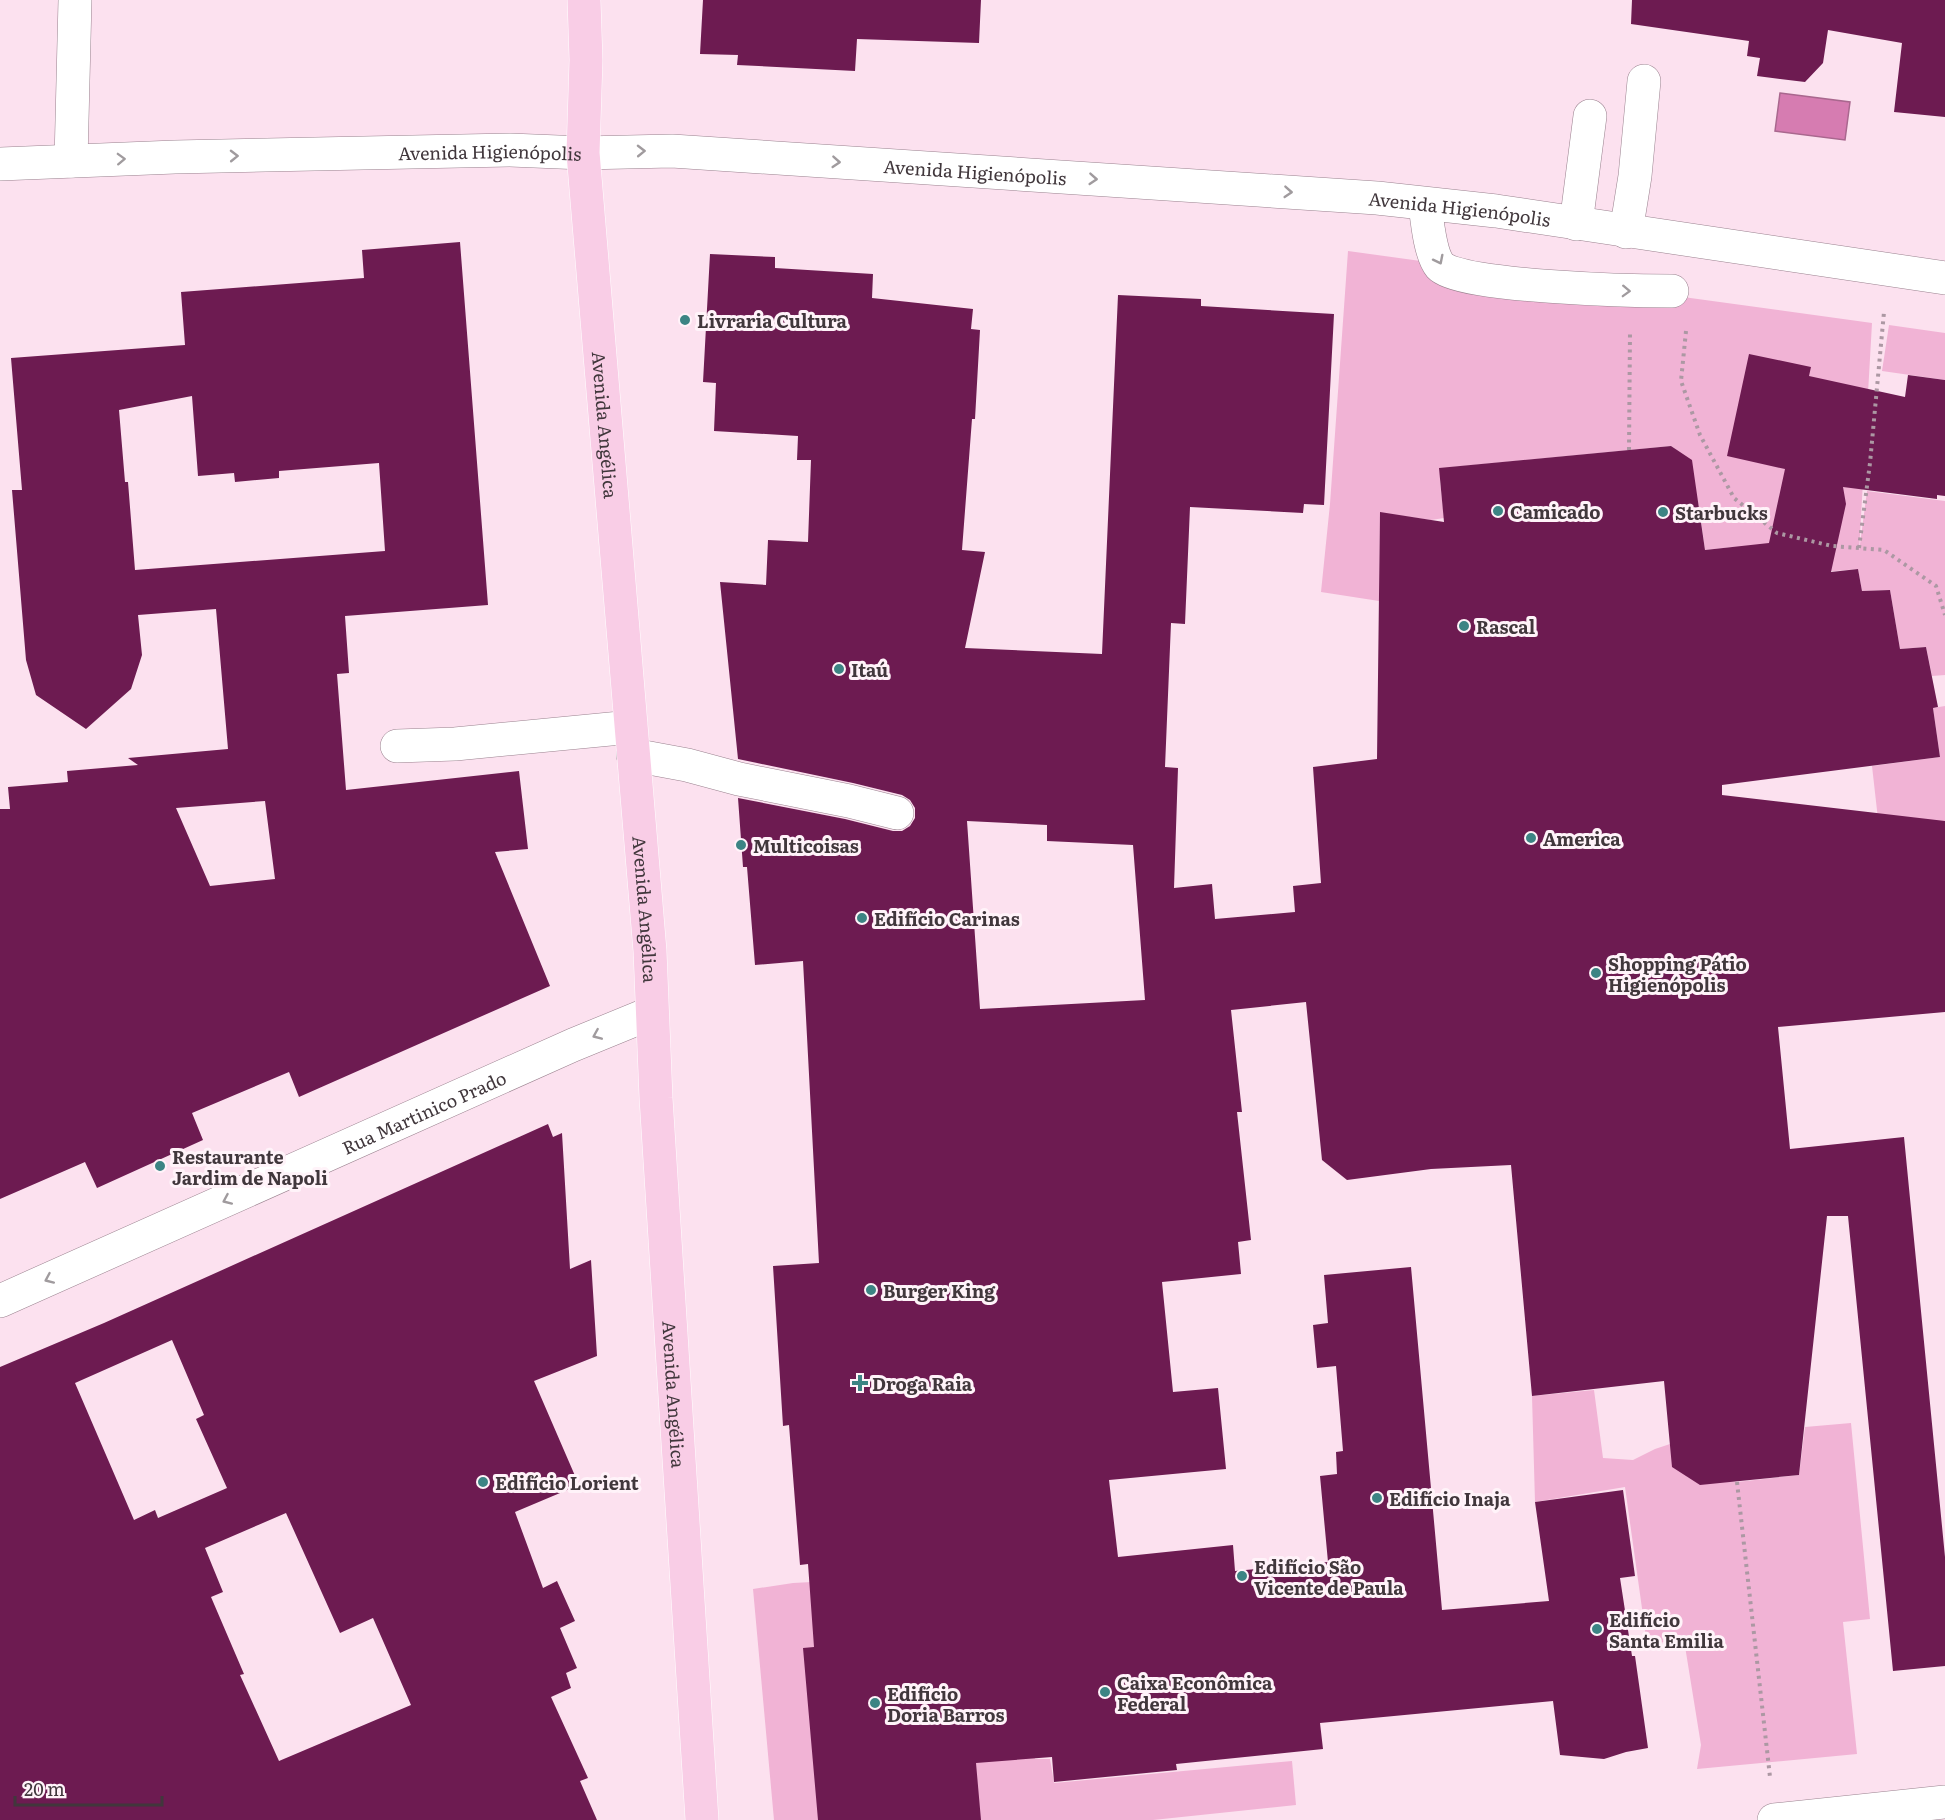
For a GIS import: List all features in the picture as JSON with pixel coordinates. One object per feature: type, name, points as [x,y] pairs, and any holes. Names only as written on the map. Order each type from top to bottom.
[{"type":"main road","name":"Avenida Angélica","points":[[584,0],[586,60],[583,153],[650,951],[651,1013],[702,1820]]},
{"type":"street","points":[[71,161],[75,0]]},
{"type":"street","points":[[1626,232],[1635,176],[1644,81]]},
{"type":"street","points":[[1576,224],[1590,116]]},
{"type":"street","name":"Avenida Higienópolis","points":[[0,164],[510,150],[583,153],[672,151],[1377,198],[1496,211],[1945,278]]},
{"type":"street","points":[[1425,204],[1431,241],[1437,262],[1442,269],[1480,279],[1536,286],[1672,291]]},
{"type":"street","points":[[398,746],[632,741],[687,765],[739,779],[897,813]]},
{"type":"street","name":"Rua Martinico Prado","points":[[0,1300],[573,1045],[651,1013]]},
{"type":"street","points":[[1774,1820],[1897,1813],[1945,1802]]},
{"type":"path","points":[[1859,548],[1870,463],[1887,270]]},
{"type":"path","points":[[1629,291],[1629,450]]},
{"type":"path","points":[[1688,320],[1681,381],[1700,435],[1734,498],[1777,533],[1832,546],[1884,550],[1936,586],[1945,615]]},
{"type":"path","points":[[1737,1482],[1774,1820]]},
{"type":"shaded area","points":[[1780,93],[1850,102],[1845,140],[1775,131]]},
{"type":"shaded area","points":[[1348,251],[1872,323],[1859,552],[1867,491],[1945,501],[1945,675],[1932,676],[1926,647],[1900,649],[1890,590],[1862,591],[1858,569],[1736,580],[1733,547],[1705,550],[1692,478],[1679,454],[1671,446],[1453,467],[1442,475],[1440,481],[1444,518],[1431,520],[1380,513],[1379,601],[1321,592],[1330,504]]},
{"type":"shaded area","points":[[1889,325],[1945,333],[1945,380],[1882,371]]},
{"type":"shaded area","points":[[1945,706],[1945,821],[1879,828],[1872,766],[1940,757],[1933,708]]},
{"type":"shaded area","points":[[1594,1390],[1603,1458],[1633,1460],[1655,1449],[1685,1439],[1687,1477],[1737,1482],[1799,1475],[1805,1427],[1851,1423],[1870,1619],[1843,1622],[1857,1754],[1697,1769],[1701,1745],[1684,1640],[1647,1644],[1625,1487],[1535,1502],[1532,1396]]},
{"type":"shaded area","points":[[924,1576],[1020,1614],[1035,1759],[1050,1759],[1054,1783],[1292,1761],[1296,1805],[1153,1820],[774,1820],[753,1589],[793,1583]]},
{"type":"building","points":[[703,0],[981,0],[979,43],[857,39],[855,71],[737,65],[738,55],[700,54]]},
{"type":"building","points":[[1632,0],[1945,0],[1945,117],[1894,112],[1902,43],[1828,30],[1823,63],[1805,82],[1757,76],[1760,58],[1747,56],[1749,41],[1631,24]]},
{"type":"building","points":[[460,242],[488,605],[345,616],[349,673],[337,674],[346,790],[519,771],[528,849],[495,852],[550,986],[299,1097],[289,1072],[192,1113],[203,1140],[97,1188],[85,1162],[0,1199],[0,809],[10,809],[8,787],[68,782],[67,771],[138,765],[128,758],[228,749],[216,609],[138,615],[142,655],[131,689],[86,729],[36,695],[26,660],[12,490],[22,490],[11,358],[185,345],[181,292],[364,278],[362,250]],"holes":[[[192,396],[198,476],[234,473],[235,482],[279,478],[279,471],[379,463],[385,551],[135,570],[119,410]],[[265,801],[275,879],[210,886],[176,808]]]},
{"type":"building","points":[[710,254],[775,257],[775,268],[873,274],[872,298],[973,309],[971,329],[980,330],[975,419],[972,419],[962,550],[985,552],[965,648],[1102,654],[1118,295],[1201,299],[1201,306],[1334,314],[1324,505],[1304,504],[1303,513],[1190,507],[1185,624],[1171,623],[1165,767],[1178,768],[1174,888],[1212,884],[1215,919],[1295,912],[1293,886],[1321,883],[1313,767],[1377,759],[1380,512],[1444,522],[1439,468],[1671,446],[1692,460],[1705,550],[1769,543],[1785,469],[1727,456],[1749,354],[1811,367],[1809,376],[1905,397],[1908,375],[1945,380],[1945,496],[1937,495],[1937,499],[1843,487],[1846,504],[1831,572],[1858,569],[1862,591],[1890,590],[1900,649],[1926,647],[1938,707],[1933,708],[1940,757],[1722,785],[1722,795],[1945,821],[1945,1012],[1778,1027],[1790,1149],[1904,1137],[1945,1557],[1945,1666],[1893,1671],[1848,1216],[1827,1216],[1799,1475],[1700,1485],[1672,1467],[1664,1381],[1532,1396],[1511,1165],[1431,1169],[1347,1180],[1322,1160],[1306,1002],[1231,1010],[1242,1112],[1237,1112],[1251,1240],[1238,1242],[1241,1274],[1162,1282],[1173,1392],[1218,1388],[1226,1469],[1109,1480],[1118,1557],[1233,1545],[1235,1571],[1328,1562],[1320,1476],[1337,1474],[1336,1452],[1343,1451],[1336,1366],[1317,1368],[1313,1325],[1328,1323],[1324,1275],[1411,1267],[1442,1610],[1549,1601],[1535,1502],[1623,1490],[1635,1576],[1620,1578],[1632,1656],[1635,1656],[1648,1748],[1604,1759],[1560,1755],[1553,1701],[1320,1723],[1323,1749],[1176,1764],[1177,1770],[1054,1782],[1052,1757],[976,1763],[981,1820],[818,1820],[803,1648],[814,1647],[808,1564],[800,1565],[789,1425],[783,1426],[773,1266],[819,1263],[803,961],[755,965],[747,867],[743,867],[738,798],[893,831],[902,831],[910,826],[915,818],[915,808],[910,800],[902,795],[738,759],[720,582],[766,585],[768,540],[808,542],[811,460],[797,460],[798,436],[714,431],[716,383],[703,382]],"holes":[[[967,821],[1047,825],[1047,841],[1133,845],[1145,1000],[980,1009]]]},
{"type":"building","points":[[548,1124],[553,1137],[562,1133],[570,1269],[591,1260],[597,1356],[534,1381],[579,1485],[515,1512],[543,1588],[557,1581],[575,1621],[560,1628],[577,1668],[566,1673],[571,1688],[551,1697],[588,1778],[580,1781],[597,1820],[0,1820],[0,1367],[104,1323]],"holes":[[[172,1340],[204,1415],[196,1419],[227,1488],[158,1518],[155,1510],[134,1520],[75,1383]],[[286,1513],[340,1633],[373,1618],[411,1705],[279,1761],[240,1675],[244,1674],[211,1597],[223,1592],[205,1548]]]},
{"type":"place","name":"Livraria Cultura","points":[[685,320]]},
{"type":"place","name":"Camicado","points":[[1498,511]]},
{"type":"place","name":"Starbucks","points":[[1663,512]]},
{"type":"place","name":"Rascal","points":[[1464,626]]},
{"type":"place","name":"Itaú","points":[[839,669]]},
{"type":"place","name":"America","points":[[1531,838]]},
{"type":"place","name":"Multicoisas","points":[[741,845]]},
{"type":"place","name":"Edifício Carinas","points":[[862,918]]},
{"type":"place","name":"Shopping Pátio Higienópolis","points":[[1596,973]]},
{"type":"place","name":"Restaurante Jardim de Napoli","points":[[160,1166]]},
{"type":"place","name":"Burger King","points":[[871,1290]]},
{"type":"place","name":"Droga Raia","points":[[860,1383]]},
{"type":"place","name":"Edifício Lorient","points":[[483,1482]]},
{"type":"place","name":"Edifício Inaja","points":[[1377,1498]]},
{"type":"place","name":"Edifício São Vicente de Paula","points":[[1242,1576]]},
{"type":"place","name":"Edifício Santa Emilia","points":[[1597,1629]]},
{"type":"place","name":"Caixa Econômica Federal","points":[[1105,1692]]},
{"type":"place","name":"Edifício Doria Barros","points":[[875,1703]]}]
